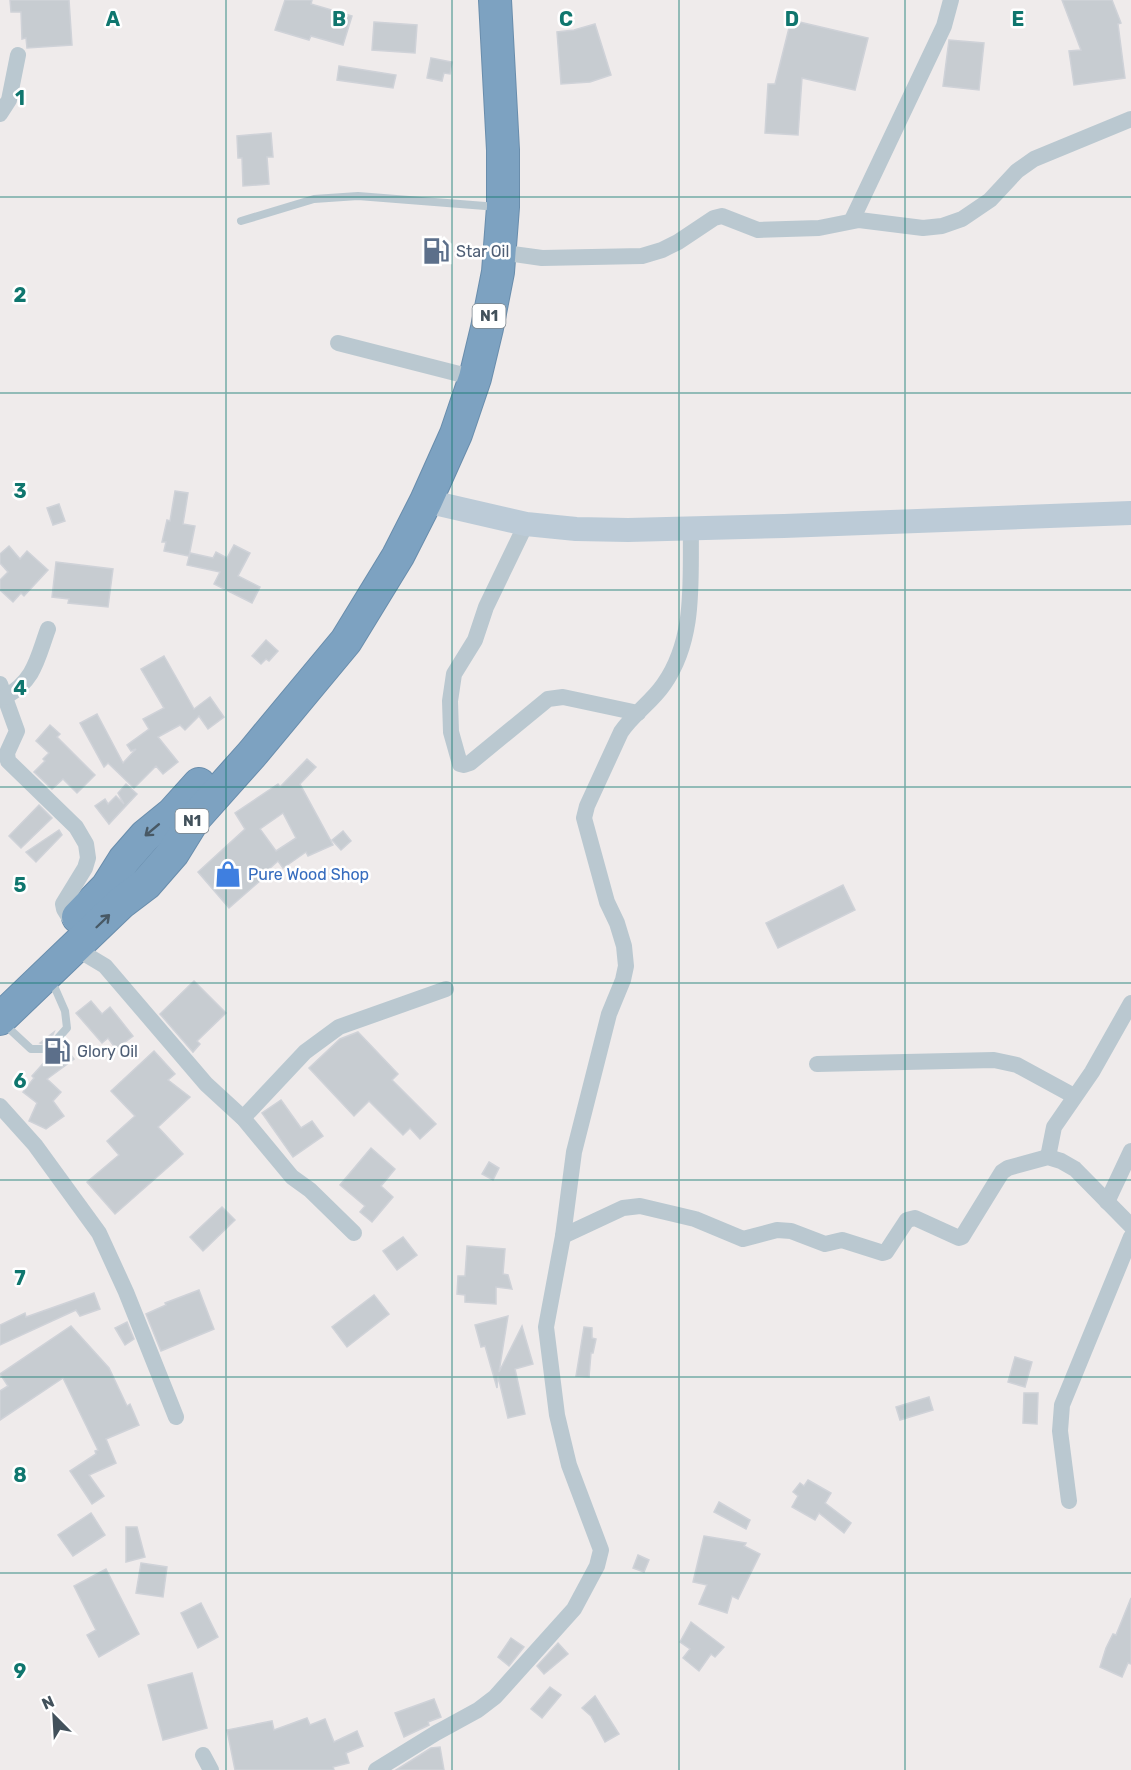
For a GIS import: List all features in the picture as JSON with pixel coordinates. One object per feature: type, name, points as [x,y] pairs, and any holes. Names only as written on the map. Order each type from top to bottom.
[{"type":"highway","name":"N1","points":[[0,995],[74,935],[147,884],[173,853],[194,819],[252,754],[346,641],[398,556],[426,501],[456,434],[475,378],[498,273],[503,207],[503,150],[490,4]]},
{"type":"highway","name":"N1","points":[[0,1020],[48,972],[74,935]]},
{"type":"street","points":[[852,220],[944,26],[951,0]]},
{"type":"street","points":[[0,114],[9,100],[18,55]]},
{"type":"street","points":[[499,252],[542,258],[642,256],[678,242],[714,218],[722,216],[758,230],[819,228],[852,220],[923,228],[942,226],[962,219],[990,200],[1017,171],[1034,159],[1131,118]]},
{"type":"street","points":[[338,343],[475,378]]},
{"type":"street","points":[[426,501],[526,524],[576,529],[691,528],[1131,513]]},
{"type":"street","points":[[526,524],[486,607],[475,640],[454,674],[450,701],[451,732],[460,764],[470,763],[548,699],[563,698],[638,713]]},
{"type":"street","points":[[376,1770],[478,1710],[495,1697],[574,1609],[597,1566],[601,1550],[569,1465],[557,1416],[546,1327],[574,1152],[609,1014],[623,980],[626,966],[624,945],[607,902],[584,818],[587,806],[621,732],[664,684],[678,658],[690,618],[691,528]]},
{"type":"street","points":[[48,629],[31,675],[19,689],[2,690],[17,731],[7,753],[9,761],[76,827],[86,844],[88,858],[85,868],[63,904],[74,935],[105,966],[206,1084],[243,1118],[291,1177],[310,1190],[354,1233]]},
{"type":"street","points":[[243,1118],[304,1052],[339,1027],[446,989]]},
{"type":"street","points":[[1048,1157],[1054,1127],[1092,1072],[1131,1002]]},
{"type":"street","points":[[817,1064],[994,1060],[1017,1065],[1074,1096]]},
{"type":"street","points":[[0,1106],[35,1145],[99,1233],[126,1292],[177,1417]]},
{"type":"street","points":[[1107,1202],[1131,1151]]},
{"type":"street","points":[[562,1236],[623,1208],[640,1206],[695,1218],[742,1239],[777,1230],[791,1231],[825,1244],[842,1240],[883,1253],[886,1252],[907,1220],[911,1218],[959,1238],[962,1237],[1002,1172],[1008,1168],[1048,1157],[1075,1169],[1131,1226]]},
{"type":"street","points":[[1069,1501],[1060,1431],[1062,1406],[1131,1237]]},
{"type":"lane","points":[[241,221],[314,199],[358,196],[503,207]]},
{"type":"lane","points":[[48,972],[65,1011],[67,1028],[58,1038]]},
{"type":"lane","points":[[0,1020],[31,1049],[42,1049]]},
{"type":"building","points":[[10,0],[69,0],[72,45],[27,48],[26,38],[22,39],[21,12],[11,12]]},
{"type":"building","points":[[285,0],[312,0],[311,4],[352,16],[343,45],[311,36],[309,40],[275,30]]},
{"type":"building","points":[[1062,0],[1112,0],[1121,23],[1118,24],[1125,78],[1074,85],[1069,51],[1081,50]]},
{"type":"building","points":[[791,20],[868,38],[855,90],[802,78],[798,135],[765,133],[768,84],[775,84]]},
{"type":"building","points":[[374,22],[417,25],[415,53],[372,50]]},
{"type":"building","points":[[595,24],[611,75],[590,82],[561,84],[557,32]]},
{"type":"building","points":[[949,40],[984,43],[979,90],[943,86]]},
{"type":"building","points":[[431,58],[452,62],[450,74],[444,73],[442,81],[427,78]]},
{"type":"building","points":[[339,66],[396,75],[393,88],[337,80]]},
{"type":"building","points":[[271,133],[273,157],[267,157],[269,184],[243,186],[242,158],[238,158],[237,136]]},
{"type":"building","points":[[175,491],[188,493],[183,524],[195,526],[189,556],[164,551],[166,542],[162,542],[167,520],[170,521]]},
{"type":"building","points":[[59,504],[65,521],[53,525],[47,508]]},
{"type":"building","points":[[234,545],[250,553],[238,576],[260,587],[252,603],[214,584],[220,572],[187,565],[190,553],[213,558],[216,552],[227,558]]},
{"type":"building","points":[[9,546],[20,559],[27,551],[48,570],[24,596],[21,593],[13,602],[0,590],[0,580],[8,572],[0,563],[0,554]]},
{"type":"building","points":[[56,562],[113,569],[108,607],[68,603],[69,599],[52,597]]},
{"type":"building","points":[[266,640],[278,651],[269,661],[266,659],[261,664],[252,656]]},
{"type":"building","points":[[164,656],[194,709],[210,697],[224,717],[208,729],[199,716],[185,730],[180,725],[158,737],[178,762],[163,774],[156,766],[134,788],[108,763],[104,767],[80,723],[97,714],[123,763],[136,749],[131,751],[127,745],[149,729],[143,719],[164,708],[141,669]]},
{"type":"building","points":[[50,725],[60,734],[57,737],[95,775],[77,793],[63,779],[52,789],[34,772],[45,761],[43,759],[49,753],[36,741]]},
{"type":"building","points":[[307,759],[316,767],[300,784],[333,845],[308,856],[306,852],[283,868],[278,861],[259,878],[261,880],[229,908],[198,872],[245,829],[235,813],[278,784],[280,787]],"holes":[[[283,813],[296,838],[276,851],[260,829]]]},
{"type":"building","points":[[126,784],[137,794],[109,824],[95,806],[105,799],[108,804],[116,796],[124,804],[118,793]]},
{"type":"building","points":[[39,805],[52,818],[21,848],[9,836]]},
{"type":"building","points":[[59,830],[62,835],[36,862],[26,852]]},
{"type":"building","points":[[343,831],[351,841],[341,850],[332,840]]},
{"type":"building","points":[[843,885],[855,910],[778,948],[766,923]]},
{"type":"building","points":[[194,981],[226,1013],[197,1041],[200,1044],[193,1052],[160,1014]]},
{"type":"building","points":[[91,1001],[102,1014],[110,1007],[133,1036],[116,1049],[108,1038],[102,1043],[76,1013]]},
{"type":"building","points":[[54,1032],[53,1042],[62,1043],[74,1059],[47,1079],[61,1092],[53,1101],[64,1116],[46,1129],[29,1121],[37,1103],[23,1092],[34,1078],[32,1076],[49,1057],[46,1054],[48,1046],[40,1043]]},
{"type":"building","points":[[358,1032],[398,1074],[392,1080],[436,1124],[420,1139],[410,1128],[403,1135],[369,1101],[354,1116],[309,1068],[340,1039]]},
{"type":"building","points":[[154,1051],[175,1074],[168,1080],[190,1097],[158,1127],[183,1154],[115,1214],[87,1182],[119,1155],[107,1141],[135,1116],[111,1091]]},
{"type":"building","points":[[281,1100],[301,1128],[312,1121],[323,1136],[293,1157],[262,1113]]},
{"type":"building","points":[[371,1148],[395,1169],[381,1186],[393,1197],[372,1222],[360,1212],[365,1206],[340,1185]]},
{"type":"building","points":[[489,1162],[499,1168],[493,1180],[482,1174]]},
{"type":"building","points":[[222,1207],[235,1220],[203,1251],[190,1237]]},
{"type":"building","points":[[403,1237],[417,1255],[397,1270],[383,1251]]},
{"type":"building","points":[[467,1246],[505,1249],[503,1274],[508,1275],[512,1289],[496,1287],[496,1304],[465,1302],[465,1295],[457,1294],[458,1276],[465,1276]]},
{"type":"building","points":[[199,1290],[214,1329],[161,1351],[146,1314],[166,1305],[165,1303]]},
{"type":"building","points":[[94,1293],[100,1309],[80,1316],[76,1310],[0,1345],[0,1325],[25,1313],[26,1317]]},
{"type":"building","points":[[374,1295],[389,1314],[347,1347],[332,1327]]},
{"type":"building","points":[[508,1316],[499,1372],[522,1326],[533,1364],[515,1369],[525,1414],[508,1418],[498,1376],[497,1388],[485,1346],[481,1347],[475,1325]]},
{"type":"building","points":[[127,1322],[134,1339],[125,1345],[115,1328]]},
{"type":"building","points":[[71,1326],[109,1368],[127,1406],[130,1404],[139,1425],[106,1439],[116,1463],[89,1475],[104,1496],[92,1504],[70,1471],[96,1454],[95,1451],[98,1450],[63,1378],[0,1420],[0,1391],[8,1386],[0,1374]]},
{"type":"building","points":[[584,1327],[592,1328],[592,1338],[596,1339],[593,1353],[591,1353],[589,1377],[576,1376]]},
{"type":"building","points":[[1015,1357],[1032,1362],[1025,1387],[1008,1382]]},
{"type":"building","points":[[1024,1393],[1038,1393],[1037,1424],[1023,1423]]},
{"type":"building","points":[[929,1397],[933,1410],[900,1420],[896,1407]]},
{"type":"building","points":[[808,1480],[831,1493],[825,1503],[851,1523],[844,1533],[819,1513],[815,1520],[792,1507],[798,1496],[793,1492],[800,1483],[804,1486]]},
{"type":"building","points":[[719,1502],[750,1520],[746,1529],[714,1512]]},
{"type":"building","points":[[91,1513],[105,1535],[73,1556],[58,1535]]},
{"type":"building","points":[[126,1527],[137,1527],[145,1557],[126,1562]]},
{"type":"building","points":[[704,1536],[746,1543],[744,1546],[760,1554],[738,1599],[732,1596],[727,1613],[699,1604],[707,1585],[693,1582]]},
{"type":"building","points":[[638,1555],[649,1560],[644,1572],[633,1568]]},
{"type":"building","points":[[141,1563],[167,1567],[163,1597],[136,1593]]},
{"type":"building","points":[[106,1569],[139,1634],[99,1657],[87,1635],[96,1630],[74,1586]]},
{"type":"building","points":[[1131,1598],[1131,1664],[1128,1663],[1122,1677],[1100,1667],[1106,1648],[1113,1634],[1116,1635]]},
{"type":"building","points":[[201,1603],[218,1637],[198,1648],[181,1613]]},
{"type":"building","points":[[691,1622],[724,1647],[715,1657],[711,1654],[699,1671],[683,1658],[690,1649],[680,1642]]},
{"type":"building","points":[[511,1638],[524,1647],[509,1666],[498,1657]]},
{"type":"building","points":[[558,1643],[568,1654],[544,1674],[537,1666]]},
{"type":"building","points":[[192,1673],[207,1728],[163,1740],[148,1685]]},
{"type":"building","points":[[550,1687],[561,1695],[542,1718],[531,1709]]},
{"type":"building","points":[[595,1696],[619,1734],[605,1742],[591,1716],[582,1708]]},
{"type":"building","points":[[434,1699],[441,1717],[404,1737],[395,1713]]},
{"type":"building","points":[[307,1718],[310,1725],[325,1719],[334,1742],[357,1731],[363,1746],[346,1753],[349,1763],[333,1767],[334,1770],[235,1770],[227,1730],[272,1721],[274,1730]]},
{"type":"building","points":[[440,1747],[444,1770],[396,1770],[431,1748]]},
{"type":"place","name":"Star Oil","points":[[436,251]]},
{"type":"place","name":"Pure Wood Shop","points":[[228,874]]},
{"type":"place","name":"Glory Oil","points":[[57,1051]]}]
